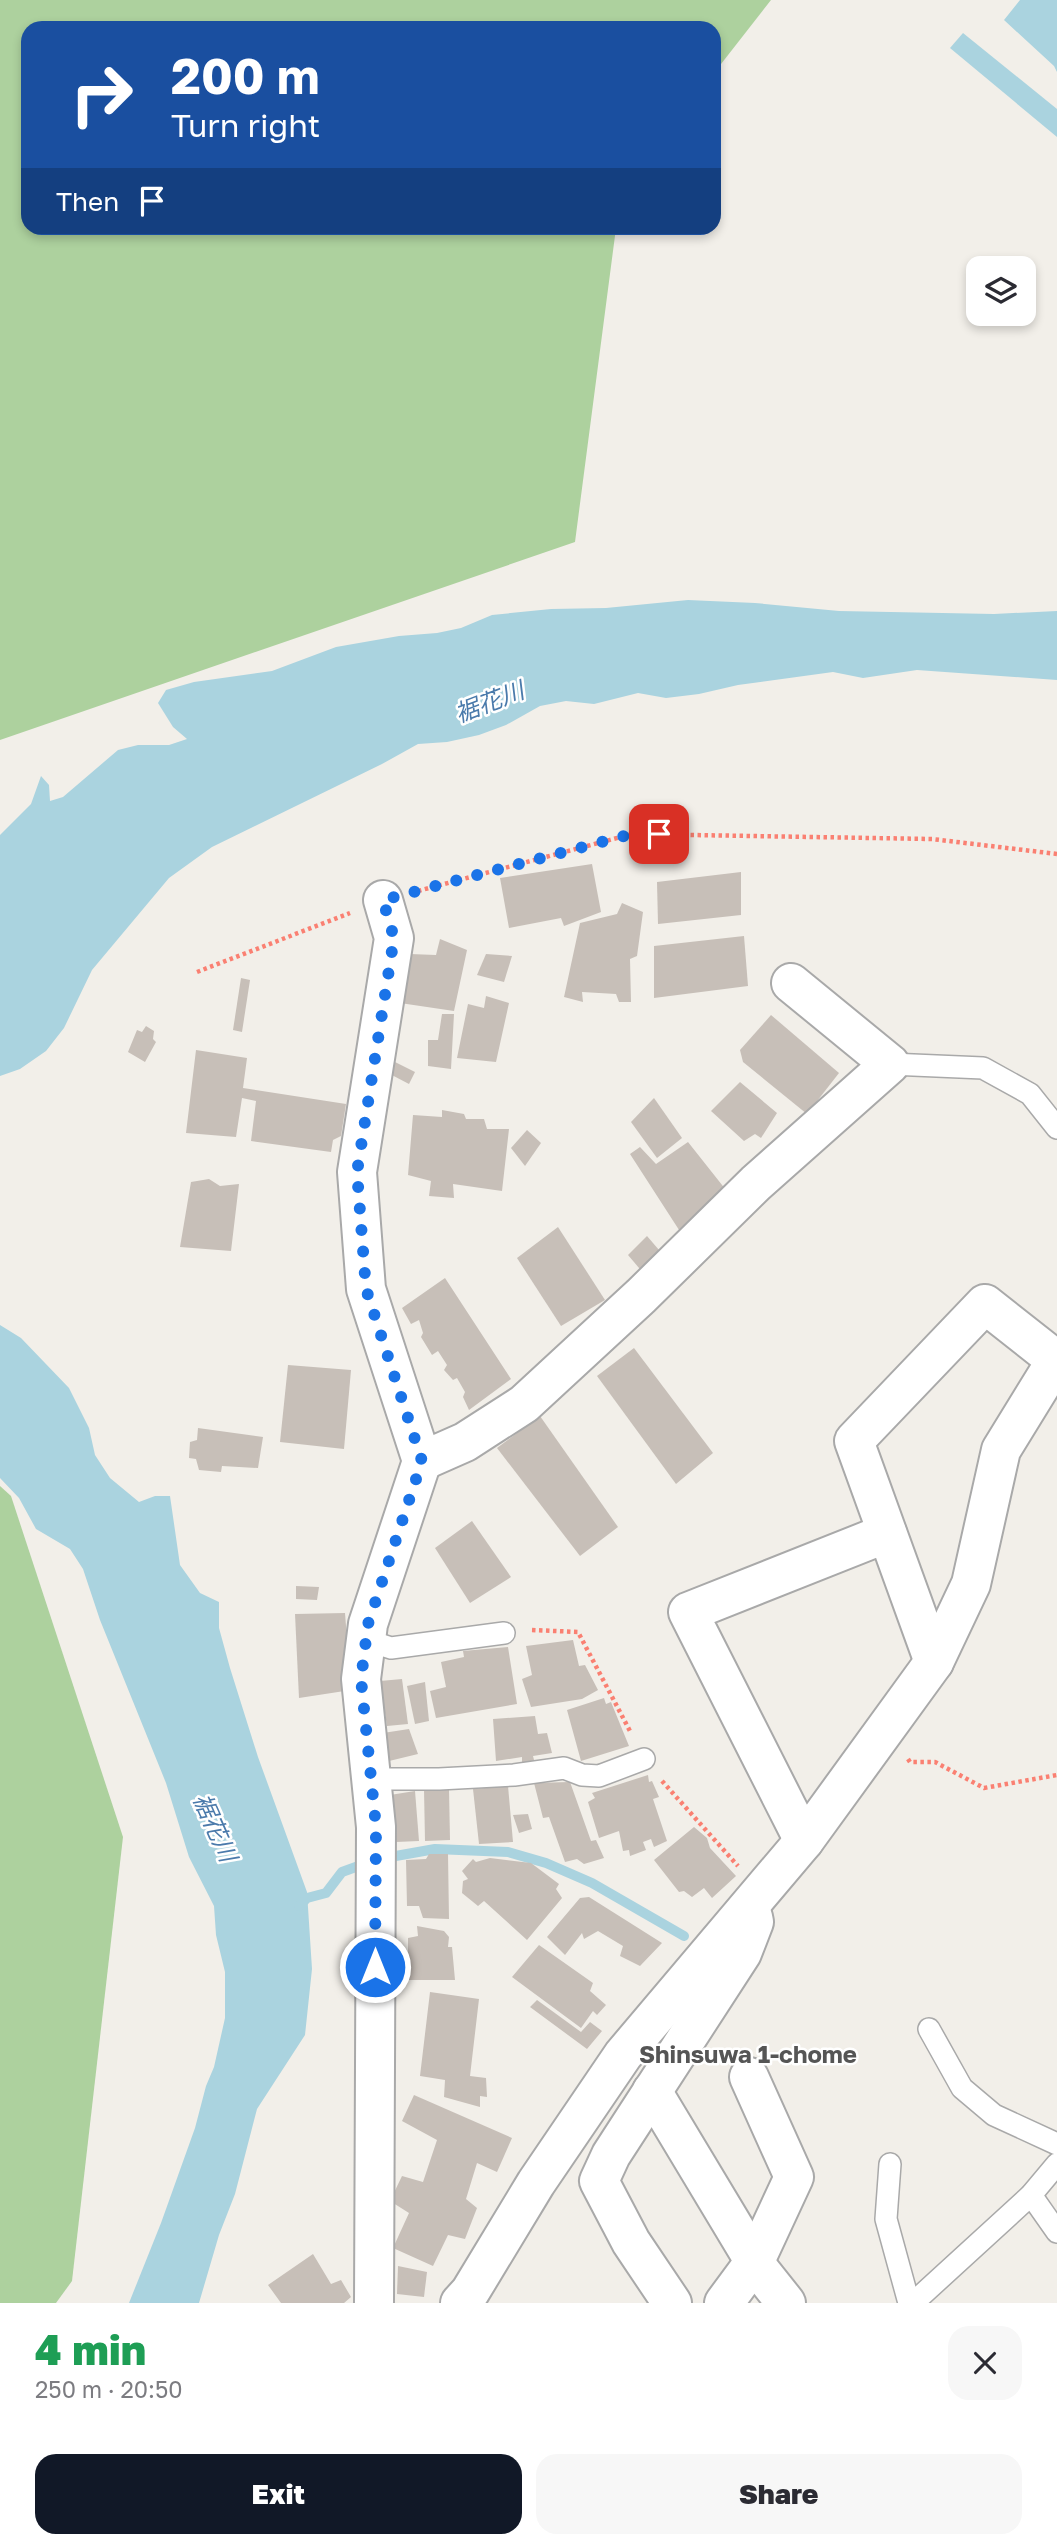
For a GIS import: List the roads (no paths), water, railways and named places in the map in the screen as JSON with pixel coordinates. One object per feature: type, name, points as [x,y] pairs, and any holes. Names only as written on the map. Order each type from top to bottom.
[{"type":"street","points":[[374,2303],[376,1827],[361,1679],[368,1624],[422,1461],[366,1289],[357,1172],[394,938],[383,900]]},
{"type":"street","points":[[422,1461],[465,1442],[524,1404],[756,1183],[890,1064],[791,984]]},
{"type":"street","points":[[460,2303],[470,2292],[536,2183],[623,2055],[804,1840],[858,1784],[934,1662],[971,1584],[1001,1450],[1057,1359],[985,1304],[854,1441],[934,1662]]},
{"type":"street","points":[[804,1840],[688,1612],[887,1533]]},
{"type":"street","points":[[672,2303],[631,2242],[599,2182],[611,2155],[742,1953],[754,1922],[749,1905]]},
{"type":"street","points":[[724,2303],[755,2261],[794,2177],[748,2077]]},
{"type":"street","points":[[652,2091],[755,2261],[786,2303]]},
{"type":"lane","points":[[890,1064],[983,1068],[1030,1094],[1057,1128]]},
{"type":"lane","points":[[366,1640],[391,1648],[503,1633]]},
{"type":"lane","points":[[370,1779],[514,1775],[564,1768],[582,1775],[599,1776],[644,1759]]},
{"type":"lane","points":[[929,2029],[962,2088],[994,2115],[1057,2144]]},
{"type":"lane","points":[[890,2164],[886,2219],[911,2303],[1031,2195],[1057,2164]]},
{"type":"lane","points":[[1031,2195],[1057,2232]]},
{"type":"water","points":[[1020,0],[1057,0],[1057,72],[1054,66],[1004,20]]},
{"type":"water","points":[[963,33],[1057,109],[1057,137],[950,48]]},
{"type":"water","name":"裾花川","points":[[688,600],[839,611],[994,614],[1057,611],[1057,680],[917,670],[863,678],[833,672],[666,698],[638,693],[594,704],[566,701],[540,706],[506,725],[479,735],[447,742],[418,744],[212,847],[169,878],[92,970],[64,1028],[46,1051],[20,1069],[0,1076],[0,835],[31,804],[41,776],[49,785],[50,801],[63,797],[118,750],[138,745],[169,745],[187,739],[173,727],[158,703],[166,690],[194,682],[272,671],[336,647],[399,636],[437,633],[461,628],[492,615]]},
{"type":"water","name":"裾花川","points":[[0,1325],[21,1338],[69,1388],[89,1428],[95,1455],[110,1478],[139,1502],[155,1496],[170,1496],[180,1565],[200,1593],[219,1602],[219,1628],[230,1668],[258,1757],[307,1892],[312,1969],[305,2035],[257,2109],[235,2194],[219,2235],[199,2303],[129,2303],[195,2128],[214,2067],[225,2018],[225,1972],[216,1935],[214,1906],[189,1857],[166,1783],[100,1620],[83,1569],[70,1549],[36,1529],[19,1498],[0,1478]]},
{"type":"waterway","points":[[390,1857],[435,1849],[508,1852],[546,1863],[592,1883],[684,1936]]},
{"type":"waterway","points":[[299,1906],[307,1898],[326,1893],[342,1872],[364,1864]]},
{"type":"district","name":"Shinsuwa 1-chome","points":[[748,2053]]}]
